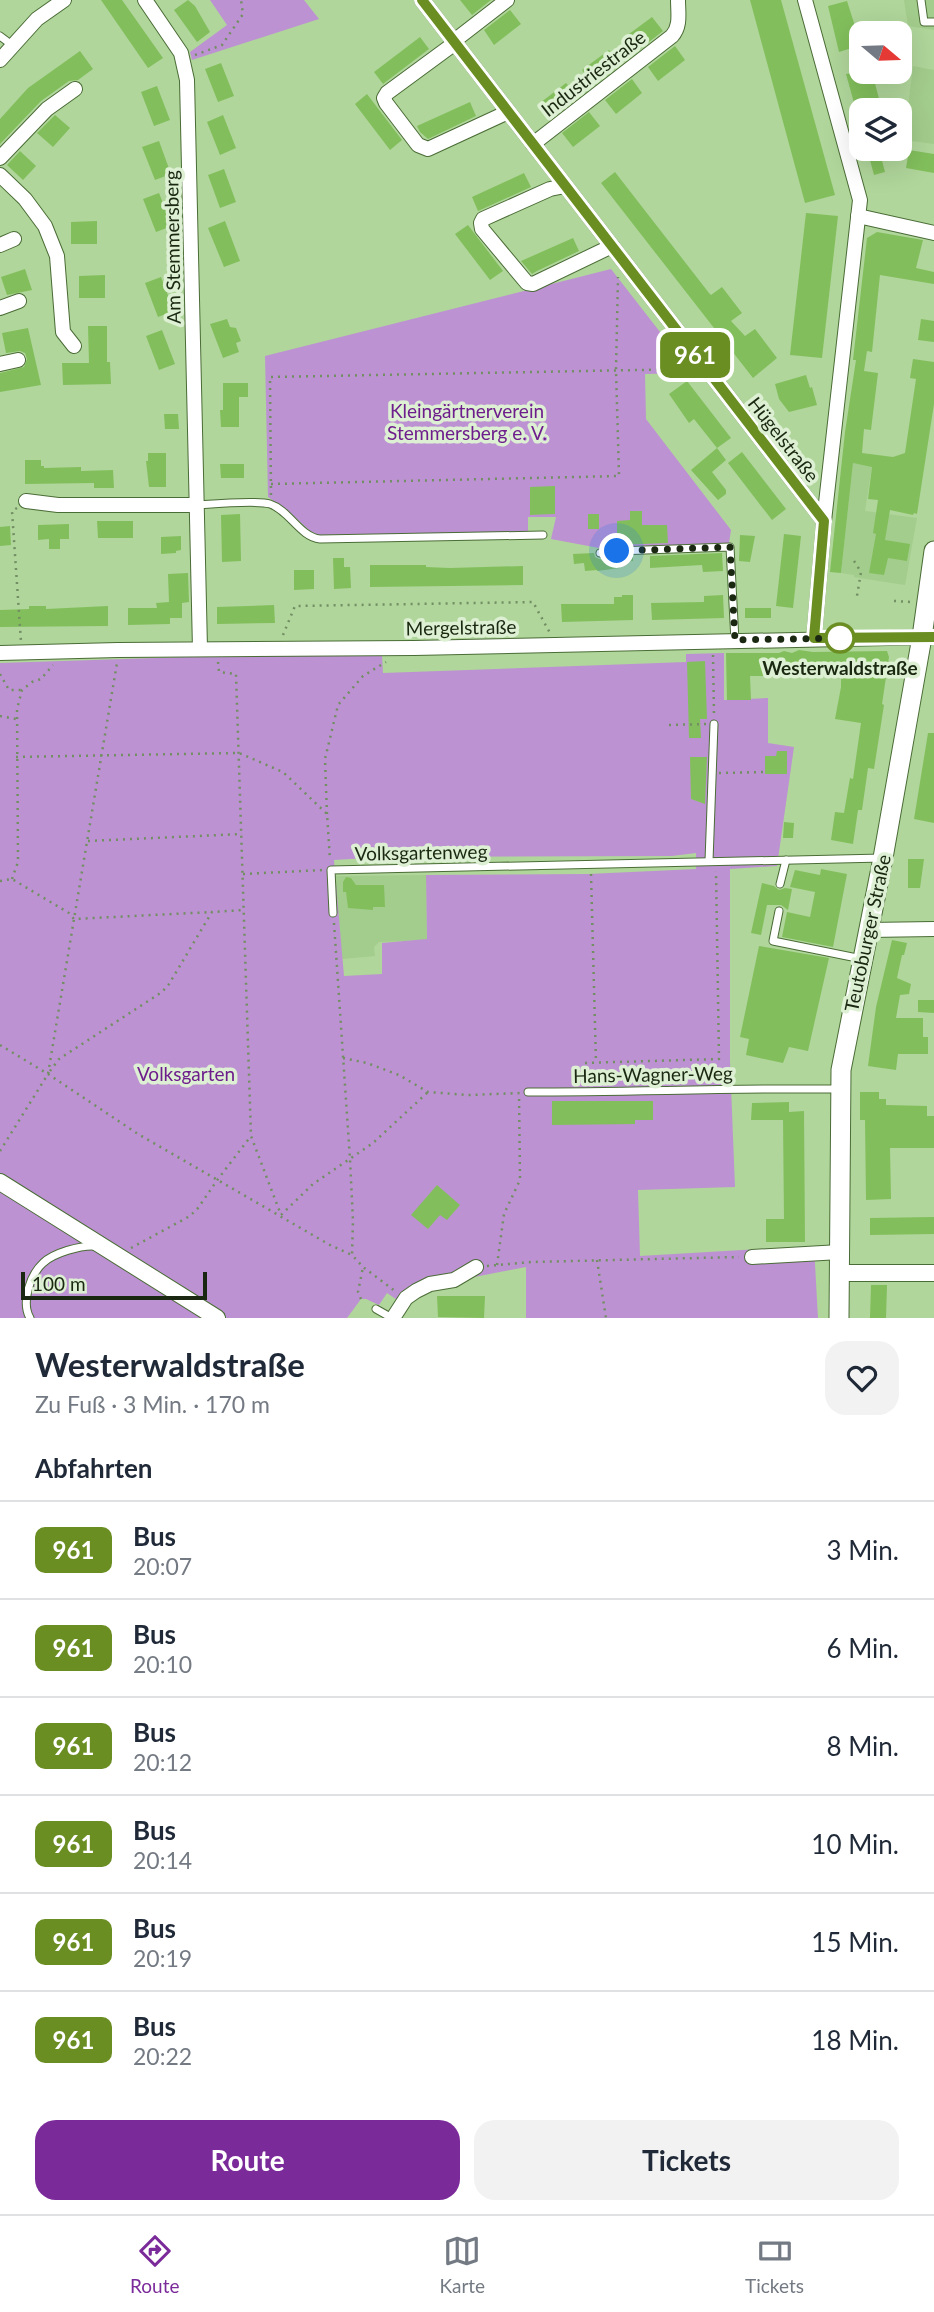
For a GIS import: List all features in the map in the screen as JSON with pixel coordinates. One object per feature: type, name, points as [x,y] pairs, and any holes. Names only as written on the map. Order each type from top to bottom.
[{"type":"main road","name":"Teutoburger Straße","points":[[839,1318],[839,1088],[844,1049],[928,637],[934,551]]},
{"type":"street","points":[[0,60],[37,19],[63,0]]},
{"type":"street","name":"Am Stemmersberg","points":[[145,0],[178,48],[187,80],[200,649]]},
{"type":"street","name":"Hügelstraße","points":[[422,0],[824,521]]},
{"type":"street","points":[[506,0],[384,98],[418,145],[428,149],[508,112]]},
{"type":"street","name":"Industriestraße","points":[[533,144],[677,31],[678,0]]},
{"type":"street","points":[[805,0],[860,200],[824,521],[814,638]]},
{"type":"street","points":[[0,158],[47,109],[75,89]]},
{"type":"street","points":[[0,175],[26,199],[45,226],[57,256],[64,332],[74,346]]},
{"type":"street","points":[[565,186],[550,189],[483,219],[482,229],[527,283],[533,284],[612,247]]},
{"type":"street","points":[[858,216],[934,233]]},
{"type":"street","points":[[0,307],[19,301]]},
{"type":"street","points":[[0,364],[18,360]]},
{"type":"street","points":[[26,501],[58,505],[196,505]]},
{"type":"street","name":"Mergelstraße","points":[[0,653],[414,648],[928,637]]},
{"type":"street","points":[[869,930],[934,929]]},
{"type":"street","points":[[0,1182],[217,1318]]},
{"type":"street","points":[[752,1257],[840,1252]]},
{"type":"street","points":[[393,1318],[406,1298],[425,1286],[454,1280],[476,1267]]},
{"type":"street","points":[[840,1273],[934,1273]]},
{"type":"lane","points":[[921,0],[924,22],[934,22]]},
{"type":"lane","points":[[0,36],[12,45]]},
{"type":"lane","points":[[196,505],[271,504],[313,538],[543,535]]},
{"type":"lane","points":[[600,553],[612,555],[617,551],[730,547],[735,640]]},
{"type":"lane","points":[[712,860],[715,724]]},
{"type":"lane","name":"Volksgartenweg","points":[[333,913],[331,870],[883,858]]},
{"type":"lane","points":[[780,884],[786,860]]},
{"type":"lane","points":[[779,911],[773,941],[862,960]]},
{"type":"lane","name":"Hans-Wagner-Weg","points":[[528,1092],[731,1087],[839,1088]]},
{"type":"lane","points":[[30,1318],[26,1309],[29,1290],[35,1274],[46,1260],[79,1246],[112,1251]]},
{"type":"lane","points":[[376,1310],[393,1318]]},
{"type":"path","points":[[183,59],[222,44],[243,14],[242,0]]},
{"type":"path","points":[[271,484],[619,476],[617,279],[627,267]]},
{"type":"path","points":[[271,504],[270,377],[705,368]]},
{"type":"path","points":[[22,652],[12,511],[26,501]]},
{"type":"path","points":[[854,561],[861,572],[857,596]]},
{"type":"path","points":[[277,648],[295,606],[533,601],[556,645]]},
{"type":"path","points":[[243,874],[331,870],[325,759],[338,705],[363,676],[414,648]]},
{"type":"path","points":[[48,1074],[118,650]]},
{"type":"path","points":[[0,674],[9,690],[22,690],[41,678],[63,652]]},
{"type":"path","points":[[218,663],[219,672],[236,674],[251,1136],[281,1215]]},
{"type":"path","points":[[713,667],[714,707]]},
{"type":"path","points":[[12,879],[18,862],[16,719],[22,690]]},
{"type":"path","points":[[0,716],[16,719]]},
{"type":"path","points":[[669,725],[715,724]]},
{"type":"path","points":[[16,758],[239,753],[283,772],[327,814]]},
{"type":"path","points":[[713,773],[765,772]]},
{"type":"path","points":[[88,841],[242,834]]},
{"type":"path","points":[[584,1092],[583,1063],[719,1059],[712,860]]},
{"type":"path","points":[[590,864],[596,1063]]},
{"type":"path","points":[[0,881],[12,879],[75,919],[244,910]]},
{"type":"path","points":[[0,1151],[58,1059],[162,992],[212,912]]},
{"type":"path","points":[[333,913],[350,1159],[352,1255]]},
{"type":"path","points":[[0,1045],[138,1134],[330,1245],[352,1255],[363,1267],[406,1298]]},
{"type":"path","points":[[342,1058],[368,1063],[399,1074],[428,1092],[468,1095],[528,1092]]},
{"type":"path","points":[[281,1215],[313,1184],[373,1143],[428,1092]]},
{"type":"path","points":[[497,1265],[504,1214],[520,1180],[519,1093]]},
{"type":"path","points":[[112,1251],[190,1216],[251,1136]]},
{"type":"path","points":[[476,1267],[752,1257]]},
{"type":"path","points":[[597,1261],[606,1318]]},
{"type":"path","points":[[361,1299],[358,1292],[363,1267]]},
{"type":"shaded area","points":[[904,0],[934,0],[934,30],[912,27],[912,21],[907,21]]},
{"type":"shaded area","points":[[913,66],[934,70],[934,144],[912,141],[912,98],[909,98]]},
{"type":"shaded area","points":[[853,463],[872,466],[865,511],[917,518],[905,585],[841,573]]},
{"type":"shaded area","points":[[426,875],[427,940],[379,942],[374,947],[375,956],[342,959],[335,876]]},
{"type":"green space","points":[[210,0],[304,0],[319,19],[192,60],[190,52],[227,25]]},
{"type":"green space","name":"Kleingärtnerverein Stemmersberg e. V.","points":[[611,269],[692,373],[645,374],[646,419],[731,530],[729,543],[599,548],[551,539],[556,517],[528,517],[528,532],[319,535],[310,531],[268,497],[265,356]]},
{"type":"green space","name":"Volksgarten","points":[[724,653],[724,700],[768,698],[768,743],[794,747],[777,866],[730,869],[730,1061],[735,1187],[638,1190],[640,1256],[814,1246],[818,1318],[526,1318],[526,1267],[454,1281],[409,1301],[406,1306],[387,1293],[379,1305],[361,1299],[347,1318],[227,1318],[95,1235],[212,1318],[0,1318],[0,663],[283,654],[382,655],[383,673],[686,662],[686,654]],"holes":[[[696,853],[696,869],[588,874],[426,875],[427,939],[382,943],[382,974],[344,976],[334,860],[385,857],[672,856]]]},
{"type":"building","points":[[101,0],[122,0],[163,58],[148,68]]},
{"type":"building","points":[[188,0],[195,6],[210,32],[197,42],[174,10]]},
{"type":"building","points":[[460,0],[491,0],[472,15]]},
{"type":"building","points":[[750,0],[781,0],[835,195],[805,203]]},
{"type":"building","points":[[847,1],[853,21],[849,21],[849,49],[839,52],[828,6]]},
{"type":"building","points":[[510,10],[521,24],[494,45],[484,30]]},
{"type":"building","points":[[652,17],[663,31],[636,52],[625,37]]},
{"type":"building","points":[[420,37],[429,49],[383,84],[374,72]]},
{"type":"building","points":[[675,46],[685,60],[658,81],[648,67]]},
{"type":"building","points":[[609,50],[620,64],[593,85],[582,70]]},
{"type":"building","points":[[80,51],[93,69],[78,80],[69,81],[41,101],[0,144],[0,119],[28,88]]},
{"type":"building","points":[[221,63],[234,96],[218,102],[205,69]]},
{"type":"building","points":[[846,74],[849,74],[849,84],[875,84],[879,98],[853,98]]},
{"type":"building","points":[[632,79],[642,93],[616,114],[605,100]]},
{"type":"building","points":[[566,83],[578,97],[551,118],[540,103]]},
{"type":"building","points":[[157,86],[170,120],[154,126],[141,92]]},
{"type":"building","points":[[367,94],[402,140],[390,150],[355,104]]},
{"type":"building","points":[[470,102],[476,116],[428,139],[420,132],[417,126]]},
{"type":"building","points":[[589,112],[600,126],[573,147],[562,133]]},
{"type":"building","points":[[55,115],[70,128],[53,147],[37,133]]},
{"type":"building","points":[[223,115],[236,148],[220,155],[207,122]]},
{"type":"building","points":[[159,141],[171,174],[155,180],[142,147]]},
{"type":"building","points":[[912,150],[934,154],[934,173],[906,168],[907,161],[912,161]]},
{"type":"building","points":[[20,151],[36,166],[23,180],[7,165]]},
{"type":"building","points":[[870,161],[882,161],[885,172],[874,175]]},
{"type":"building","points":[[224,169],[236,202],[220,208],[208,175]]},
{"type":"building","points":[[615,172],[709,293],[711,295],[722,287],[742,313],[731,321],[745,336],[755,329],[777,358],[753,378],[601,183]]},
{"type":"building","points":[[524,173],[531,187],[478,211],[472,197]]},
{"type":"building","points":[[159,193],[172,226],[156,232],[143,199]]},
{"type":"building","points":[[806,213],[838,216],[822,358],[790,355]]},
{"type":"building","points":[[97,221],[97,244],[71,244],[71,222]]},
{"type":"building","points":[[225,221],[240,261],[224,267],[208,228]]},
{"type":"building","points":[[468,225],[503,271],[490,280],[455,234]]},
{"type":"building","points":[[877,232],[923,240],[916,268],[934,272],[934,284],[880,275],[872,352],[867,351],[864,371],[878,373],[871,430],[864,429],[862,453],[893,457],[905,453],[916,379],[910,378],[913,359],[934,362],[934,404],[917,514],[890,510],[885,540],[910,544],[907,561],[888,558],[884,575],[869,573],[876,534],[873,533],[878,500],[868,499],[872,467],[853,463],[841,573],[830,572],[845,432],[856,360],[853,360],[867,238]]},
{"type":"building","points":[[573,238],[579,251],[532,274],[521,261]]},
{"type":"building","points":[[25,269],[32,290],[7,295],[1,277]]},
{"type":"building","points":[[105,275],[105,298],[79,298],[79,276]]},
{"type":"building","points":[[161,277],[174,311],[158,317],[145,283]]},
{"type":"building","points":[[227,319],[230,327],[236,328],[241,341],[236,343],[239,352],[223,358],[210,324]]},
{"type":"building","points":[[921,319],[934,321],[934,342],[918,340]]},
{"type":"building","points":[[88,326],[107,326],[107,362],[110,362],[111,384],[63,385],[62,363],[89,363]]},
{"type":"building","points":[[28,328],[41,385],[0,392],[0,373],[24,367],[27,359],[25,353],[20,351],[6,353],[2,333]]},
{"type":"building","points":[[162,330],[175,364],[159,370],[146,336]]},
{"type":"building","points":[[806,375],[817,405],[789,412],[779,399],[775,384]]},
{"type":"building","points":[[687,381],[731,438],[717,448],[694,419],[689,423],[669,394]]},
{"type":"building","points":[[223,383],[248,383],[248,397],[239,397],[239,427],[221,427]]},
{"type":"building","points":[[164,414],[178,414],[179,429],[165,429]]},
{"type":"building","points":[[717,448],[726,460],[712,472],[726,490],[726,494],[718,500],[691,470]]},
{"type":"building","points":[[742,452],[786,509],[772,520],[728,463]]},
{"type":"building","points":[[148,453],[166,453],[166,487],[149,487],[146,461]]},
{"type":"building","points":[[25,460],[41,460],[41,466],[44,468],[113,470],[114,488],[94,488],[94,483],[25,484]]},
{"type":"building","points":[[220,464],[244,464],[244,478],[221,478]]},
{"type":"building","points":[[555,486],[555,514],[530,515],[530,487]]},
{"type":"building","points":[[630,511],[642,511],[642,525],[667,525],[668,543],[617,545],[617,521],[630,520]]},
{"type":"building","points":[[240,514],[241,561],[222,562],[221,515]]},
{"type":"building","points":[[588,514],[599,514],[599,529],[588,529]]},
{"type":"building","points":[[97,521],[133,521],[133,538],[98,538]]},
{"type":"building","points":[[69,524],[69,539],[60,539],[60,549],[49,549],[49,539],[38,540],[38,525]]},
{"type":"building","points":[[10,526],[11,545],[0,546],[0,527]]},
{"type":"building","points":[[784,534],[801,536],[793,608],[776,606]]},
{"type":"building","points":[[740,535],[755,536],[750,562],[739,561]]},
{"type":"building","points":[[181,536],[181,550],[161,554],[161,537]]},
{"type":"building","points":[[594,553],[599,559],[613,561],[620,557],[633,557],[633,561],[620,562],[620,568],[597,571],[585,571],[584,563],[574,564],[573,554]]},
{"type":"building","points":[[722,553],[723,571],[703,572],[702,565],[650,568],[650,556]]},
{"type":"building","points":[[333,558],[344,558],[344,567],[350,567],[351,588],[334,589]]},
{"type":"building","points":[[370,565],[450,568],[523,566],[523,585],[370,587]]},
{"type":"building","points":[[294,570],[314,570],[314,589],[294,590]]},
{"type":"building","points":[[188,573],[189,602],[182,603],[182,618],[170,618],[170,624],[128,625],[128,608],[157,608],[156,603],[169,602],[168,574]]},
{"type":"building","points":[[633,595],[633,620],[562,622],[561,604],[614,604],[614,597]]},
{"type":"building","points":[[723,595],[724,618],[652,620],[651,603],[704,602],[704,596]]},
{"type":"building","points":[[274,605],[275,623],[217,624],[217,607]]},
{"type":"building","points":[[29,606],[46,606],[46,609],[108,606],[108,626],[0,627],[0,610],[29,609]]},
{"type":"building","points":[[745,608],[771,608],[771,618],[745,618]]},
{"type":"building","points":[[799,650],[887,651],[889,657],[874,769],[868,768],[862,810],[858,810],[853,844],[831,840],[835,812],[844,813],[850,778],[853,779],[861,723],[835,719],[841,672],[750,676],[751,700],[727,700],[726,653],[792,653]]},
{"type":"building","points":[[705,661],[707,719],[700,719],[701,738],[689,738],[687,662]]},
{"type":"building","points":[[928,733],[934,733],[934,823],[914,819]]},
{"type":"building","points":[[777,751],[787,751],[787,774],[765,774],[765,756],[776,756]]},
{"type":"building","points":[[690,757],[707,757],[705,804],[691,799]]},
{"type":"building","points":[[784,822],[794,823],[793,838],[783,838]]},
{"type":"building","points":[[908,859],[924,859],[920,888],[908,888]]},
{"type":"building","points":[[821,869],[847,874],[833,947],[782,937],[787,912],[810,917],[815,892],[790,887],[795,870],[820,875]]},
{"type":"building","points":[[346,877],[351,878],[356,885],[384,885],[385,907],[373,907],[373,910],[348,908],[346,892],[343,892]]},
{"type":"building","points":[[762,883],[779,890],[792,889],[788,910],[781,905],[767,905],[761,935],[751,933]]},
{"type":"building","points":[[892,940],[907,943],[897,978],[911,984],[909,994],[900,995],[896,1018],[923,1018],[923,1037],[928,1037],[928,1054],[898,1054],[896,1070],[868,1066],[876,1007]]},
{"type":"building","points":[[759,946],[829,958],[808,1051],[789,1047],[783,1063],[746,1055],[749,1039],[740,1037]]},
{"type":"building","points":[[918,1000],[934,1000],[934,1013],[918,1012]]},
{"type":"building","points":[[860,1092],[879,1092],[879,1099],[886,1099],[886,1105],[927,1106],[927,1116],[934,1116],[934,1148],[890,1148],[891,1199],[866,1200],[865,1120],[860,1120]]},
{"type":"building","points":[[552,1101],[653,1101],[653,1120],[635,1120],[635,1124],[552,1125]]},
{"type":"building","points":[[789,1102],[789,1112],[804,1111],[805,1242],[766,1242],[766,1219],[784,1219],[783,1120],[751,1120],[752,1103]]},
{"type":"building","points":[[437,1185],[460,1205],[447,1220],[440,1215],[428,1229],[411,1215]]},
{"type":"building","points":[[934,1217],[934,1234],[870,1235],[870,1218]]},
{"type":"building","points":[[871,1285],[887,1285],[886,1318],[870,1318]]},
{"type":"building","points":[[437,1296],[485,1296],[484,1318],[438,1317]]},
{"type":"bus line","name":"961","points":[[422,0],[824,521],[814,638],[934,637]]},
{"type":"place","name":"Westerwaldstraße","points":[[840,638]]},
{"type":"route","points":[[617,551],[730,547],[735,640],[840,638]]}]
